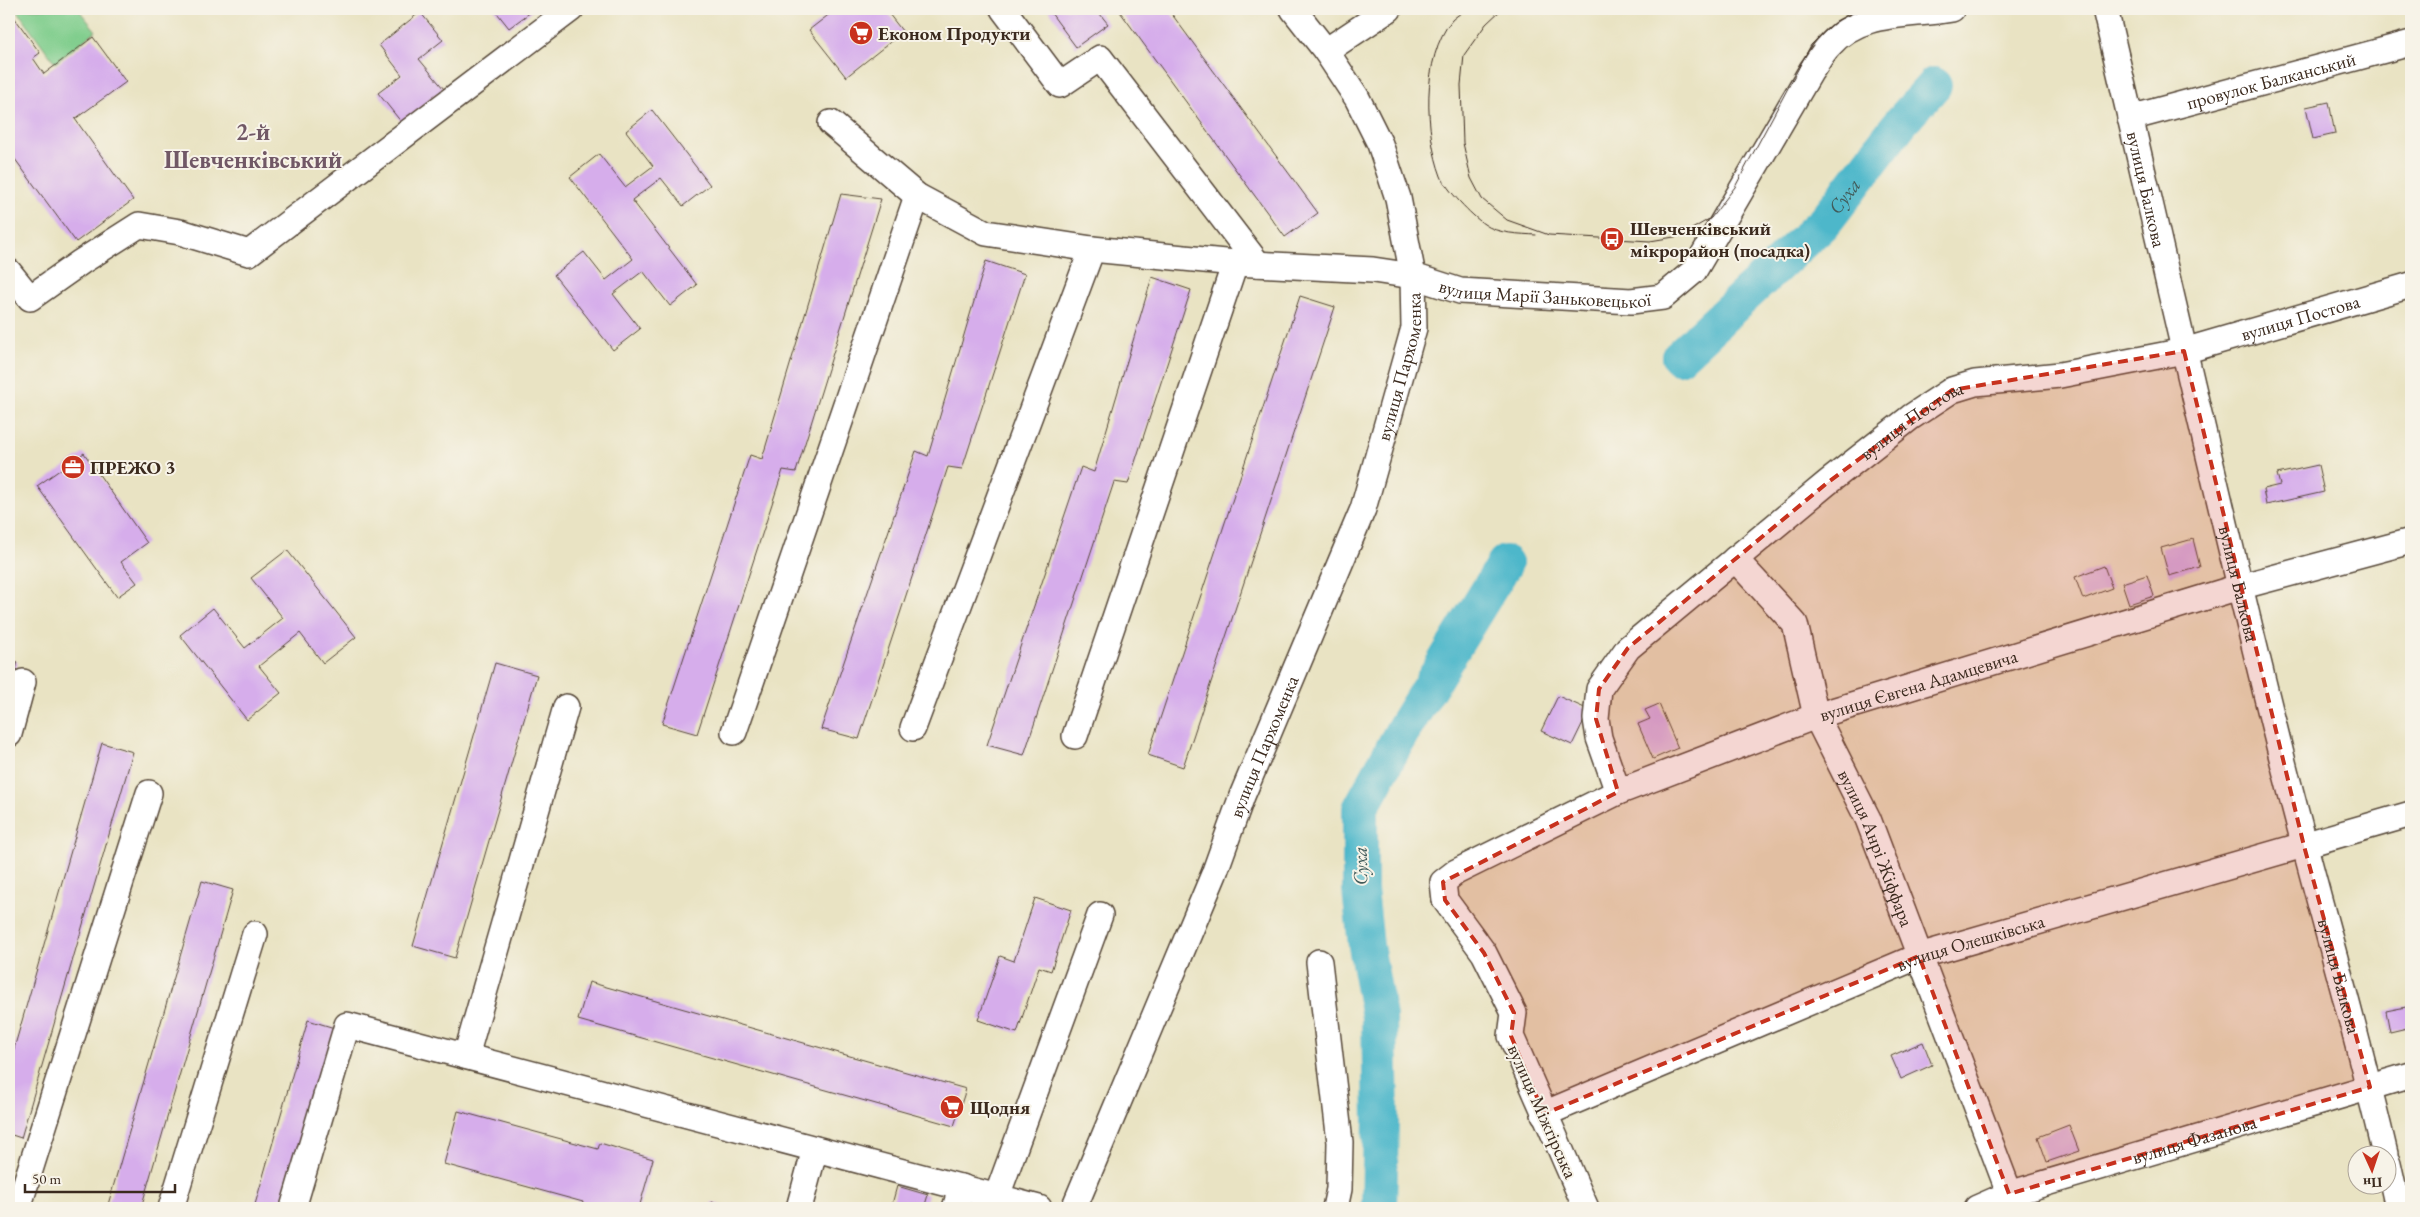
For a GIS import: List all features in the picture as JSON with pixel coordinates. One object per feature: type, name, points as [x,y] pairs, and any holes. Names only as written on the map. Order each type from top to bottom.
[{"type":"street","points":[[9,272],[30,298],[81,262],[139,225],[180,232],[249,253],[571,9]]},
{"type":"street","points":[[1003,9],[1060,85],[1100,58],[1247,263],[1075,736]]},
{"type":"street","name":"вулиця Пархоменка","points":[[1074,1208],[1214,874],[1242,796],[1363,509],[1414,328],[1413,276],[1398,198],[1380,144],[1357,98],[1326,52],[1293,9]]},
{"type":"street","points":[[1326,52],[1389,9]]},
{"type":"street","name":"вулиця Марії Заньковецької","points":[[831,123],[917,196],[986,232],[1092,249],[1247,263],[1373,270],[1413,276],[1460,291],[1631,301],[1663,297],[1694,271],[1811,71],[1829,44],[1853,27],[1886,15],[1952,9]]},
{"type":"street","name":"вулиця Балкова","points":[[2105,9],[2239,588],[2304,846],[2370,1086],[2383,1144]]},
{"type":"street","name":"провулок Балканський","points":[[2130,118],[2411,43]]},
{"type":"street","points":[[734,732],[917,196]]},
{"type":"street","points":[[913,728],[1092,249]]},
{"type":"street","name":"вулиця Постова","points":[[1618,792],[1599,738],[1596,719],[1599,689],[1628,648],[1827,482],[1911,417],[1952,390],[1975,384],[2060,375],[2184,351],[2411,285]]},
{"type":"street","name":"вулиця Євгена Адамцевича","points":[[1443,882],[1456,872],[1618,792],[1816,716],[2239,588],[2411,540]]},
{"type":"street","name":"вулиця Анрі Жіффара","points":[[1735,559],[1795,624],[1816,716],[1868,819],[2012,1201]]},
{"type":"street","points":[[9,734],[23,682]]},
{"type":"street","points":[[466,1056],[566,707]]},
{"type":"street","points":[[18,1208],[149,793]]},
{"type":"street","name":"вулиця Олешківська","points":[[1544,1114],[1919,956],[2411,814]]},
{"type":"street","name":"вулиця Міжгірська","points":[[1443,882],[1445,900],[1484,954],[1514,1013],[1511,1036],[1586,1208]]},
{"type":"street","points":[[997,1196],[1100,915]]},
{"type":"street","points":[[171,1208],[255,934]]},
{"type":"street","points":[[1319,962],[1340,1142],[1339,1189],[1335,1208]]},
{"type":"street","points":[[293,1208],[347,1025],[815,1149],[959,1197],[997,1196],[1039,1208]]},
{"type":"street","name":"вулиця Фазанова","points":[[1977,1208],[2012,1201],[2370,1086],[2411,1075]]},
{"type":"street","points":[[799,1208],[815,1149]]},
{"type":"street","points":[[2395,1194],[2398,1208]]},
{"type":"highlighted area","points":[[2184,351],[2304,846],[2370,1087],[2009,1194],[1919,956],[1544,1114],[1511,1036],[1514,1013],[1484,953],[1445,900],[1443,882],[1618,792],[1596,719],[1599,689],[1628,648],[1827,483],[1952,390]]},
{"type":"green space","points":[[16,9],[78,9],[96,31],[55,63]]},
{"type":"building","points":[[494,9],[535,9],[509,28]]},
{"type":"building","points":[[836,9],[885,9],[903,32],[846,77],[809,30]]},
{"type":"building","points":[[1048,9],[1096,9],[1108,24],[1076,47]]},
{"type":"building","points":[[1118,9],[1168,9],[1318,213],[1285,237]]},
{"type":"building","points":[[9,10],[40,53],[33,58],[44,74],[93,37],[126,82],[75,119],[133,200],[76,242],[9,151]]},
{"type":"building","points":[[420,12],[443,40],[419,59],[444,89],[402,123],[378,93],[402,75],[379,45]]},
{"type":"building","points":[[2329,102],[2335,134],[2313,139],[2306,107]]},
{"type":"building","points":[[652,110],[710,185],[683,206],[661,178],[632,200],[697,285],[670,306],[643,271],[613,294],[640,329],[613,350],[554,275],[584,252],[606,280],[633,259],[570,177],[599,154],[625,187],[653,166],[626,131]]},
{"type":"building","points":[[841,194],[881,199],[796,472],[783,470],[697,734],[662,724],[750,455],[762,459]]},
{"type":"building","points":[[986,261],[1025,274],[962,469],[948,467],[859,739],[821,729],[916,451],[928,456]]},
{"type":"building","points":[[1152,277],[1191,290],[1128,484],[1114,482],[1024,755],[987,745],[1081,467],[1094,472]]},
{"type":"building","points":[[1300,296],[1335,307],[1183,767],[1148,755]]},
{"type":"building","points":[[84,453],[147,543],[121,562],[137,583],[117,597],[37,486]]},
{"type":"building","points":[[2318,465],[2324,492],[2266,505],[2263,489],[2280,485],[2277,474]]},
{"type":"building","points":[[2193,539],[2200,567],[2169,576],[2161,548]]},
{"type":"building","points":[[287,550],[356,637],[323,663],[300,633],[259,666],[281,693],[247,720],[180,635],[213,608],[245,648],[283,618],[251,578]]},
{"type":"building","points":[[2104,566],[2112,588],[2083,599],[2075,577]]},
{"type":"building","points":[[2147,575],[2154,596],[2129,604],[2122,583]]},
{"type":"building","points":[[9,659],[18,662],[9,692]]},
{"type":"building","points":[[495,663],[537,675],[455,958],[413,946]]},
{"type":"building","points":[[1558,696],[1589,710],[1572,745],[1541,731]]},
{"type":"building","points":[[1659,704],[1678,748],[1653,759],[1638,724],[1650,719],[1645,710]]},
{"type":"building","points":[[102,743],[133,752],[21,1138],[9,1134],[9,1066]]},
{"type":"building","points":[[202,881],[233,890],[141,1208],[107,1208]]},
{"type":"building","points":[[1035,898],[1071,910],[1051,971],[1039,967],[1017,1033],[978,1020],[1000,956],[1014,961]]},
{"type":"building","points":[[589,982],[966,1089],[954,1126],[578,1020]]},
{"type":"building","points":[[2411,1006],[2411,1027],[2390,1032],[2386,1011]]},
{"type":"building","points":[[308,1020],[338,1029],[286,1208],[254,1208]]},
{"type":"building","points":[[2411,1033],[2411,1048],[2407,1034]]},
{"type":"building","points":[[1923,1042],[1932,1065],[1901,1079],[1891,1056]]},
{"type":"building","points":[[458,1111],[598,1149],[600,1143],[653,1159],[639,1208],[581,1208],[583,1202],[444,1164]]},
{"type":"building","points":[[2069,1125],[2079,1151],[2047,1162],[2038,1137]]},
{"type":"building","points":[[897,1186],[928,1195],[924,1208],[891,1208]]},
{"type":"building","points":[[712,1202],[728,1208],[710,1208]]},
{"type":"waterway","name":"Суха","points":[[1679,357],[1826,220],[1901,122],[1934,85]]},
{"type":"waterway","name":"Суха","points":[[1379,1208],[1381,1121],[1379,1017],[1366,946],[1360,890],[1360,809],[1403,730],[1505,563]]},
{"type":"tram line","points":[[1467,9],[1452,20],[1442,36],[1435,54],[1431,75],[1429,118],[1441,176],[1448,188],[1466,209],[1489,227],[1502,232],[1536,235]]},
{"type":"tram line","points":[[1502,9],[1486,24],[1464,55],[1461,85],[1463,143],[1471,178],[1482,199],[1507,220],[1549,235],[1650,241],[1680,236],[1711,218],[1735,187],[1811,45],[1836,21],[1862,9]]},
{"type":"place","name":"Економ Продукти","points":[[861,33]]},
{"type":"place","name":"Шевченківський мікрорайон (посадка)","points":[[1612,239]]},
{"type":"place","name":"ПРЕЖО 3","points":[[73,467]]},
{"type":"place","name":"Щодня","points":[[952,1107]]},
{"type":"district","name":"2-й Шевченківський","points":[[253,146]]}]
